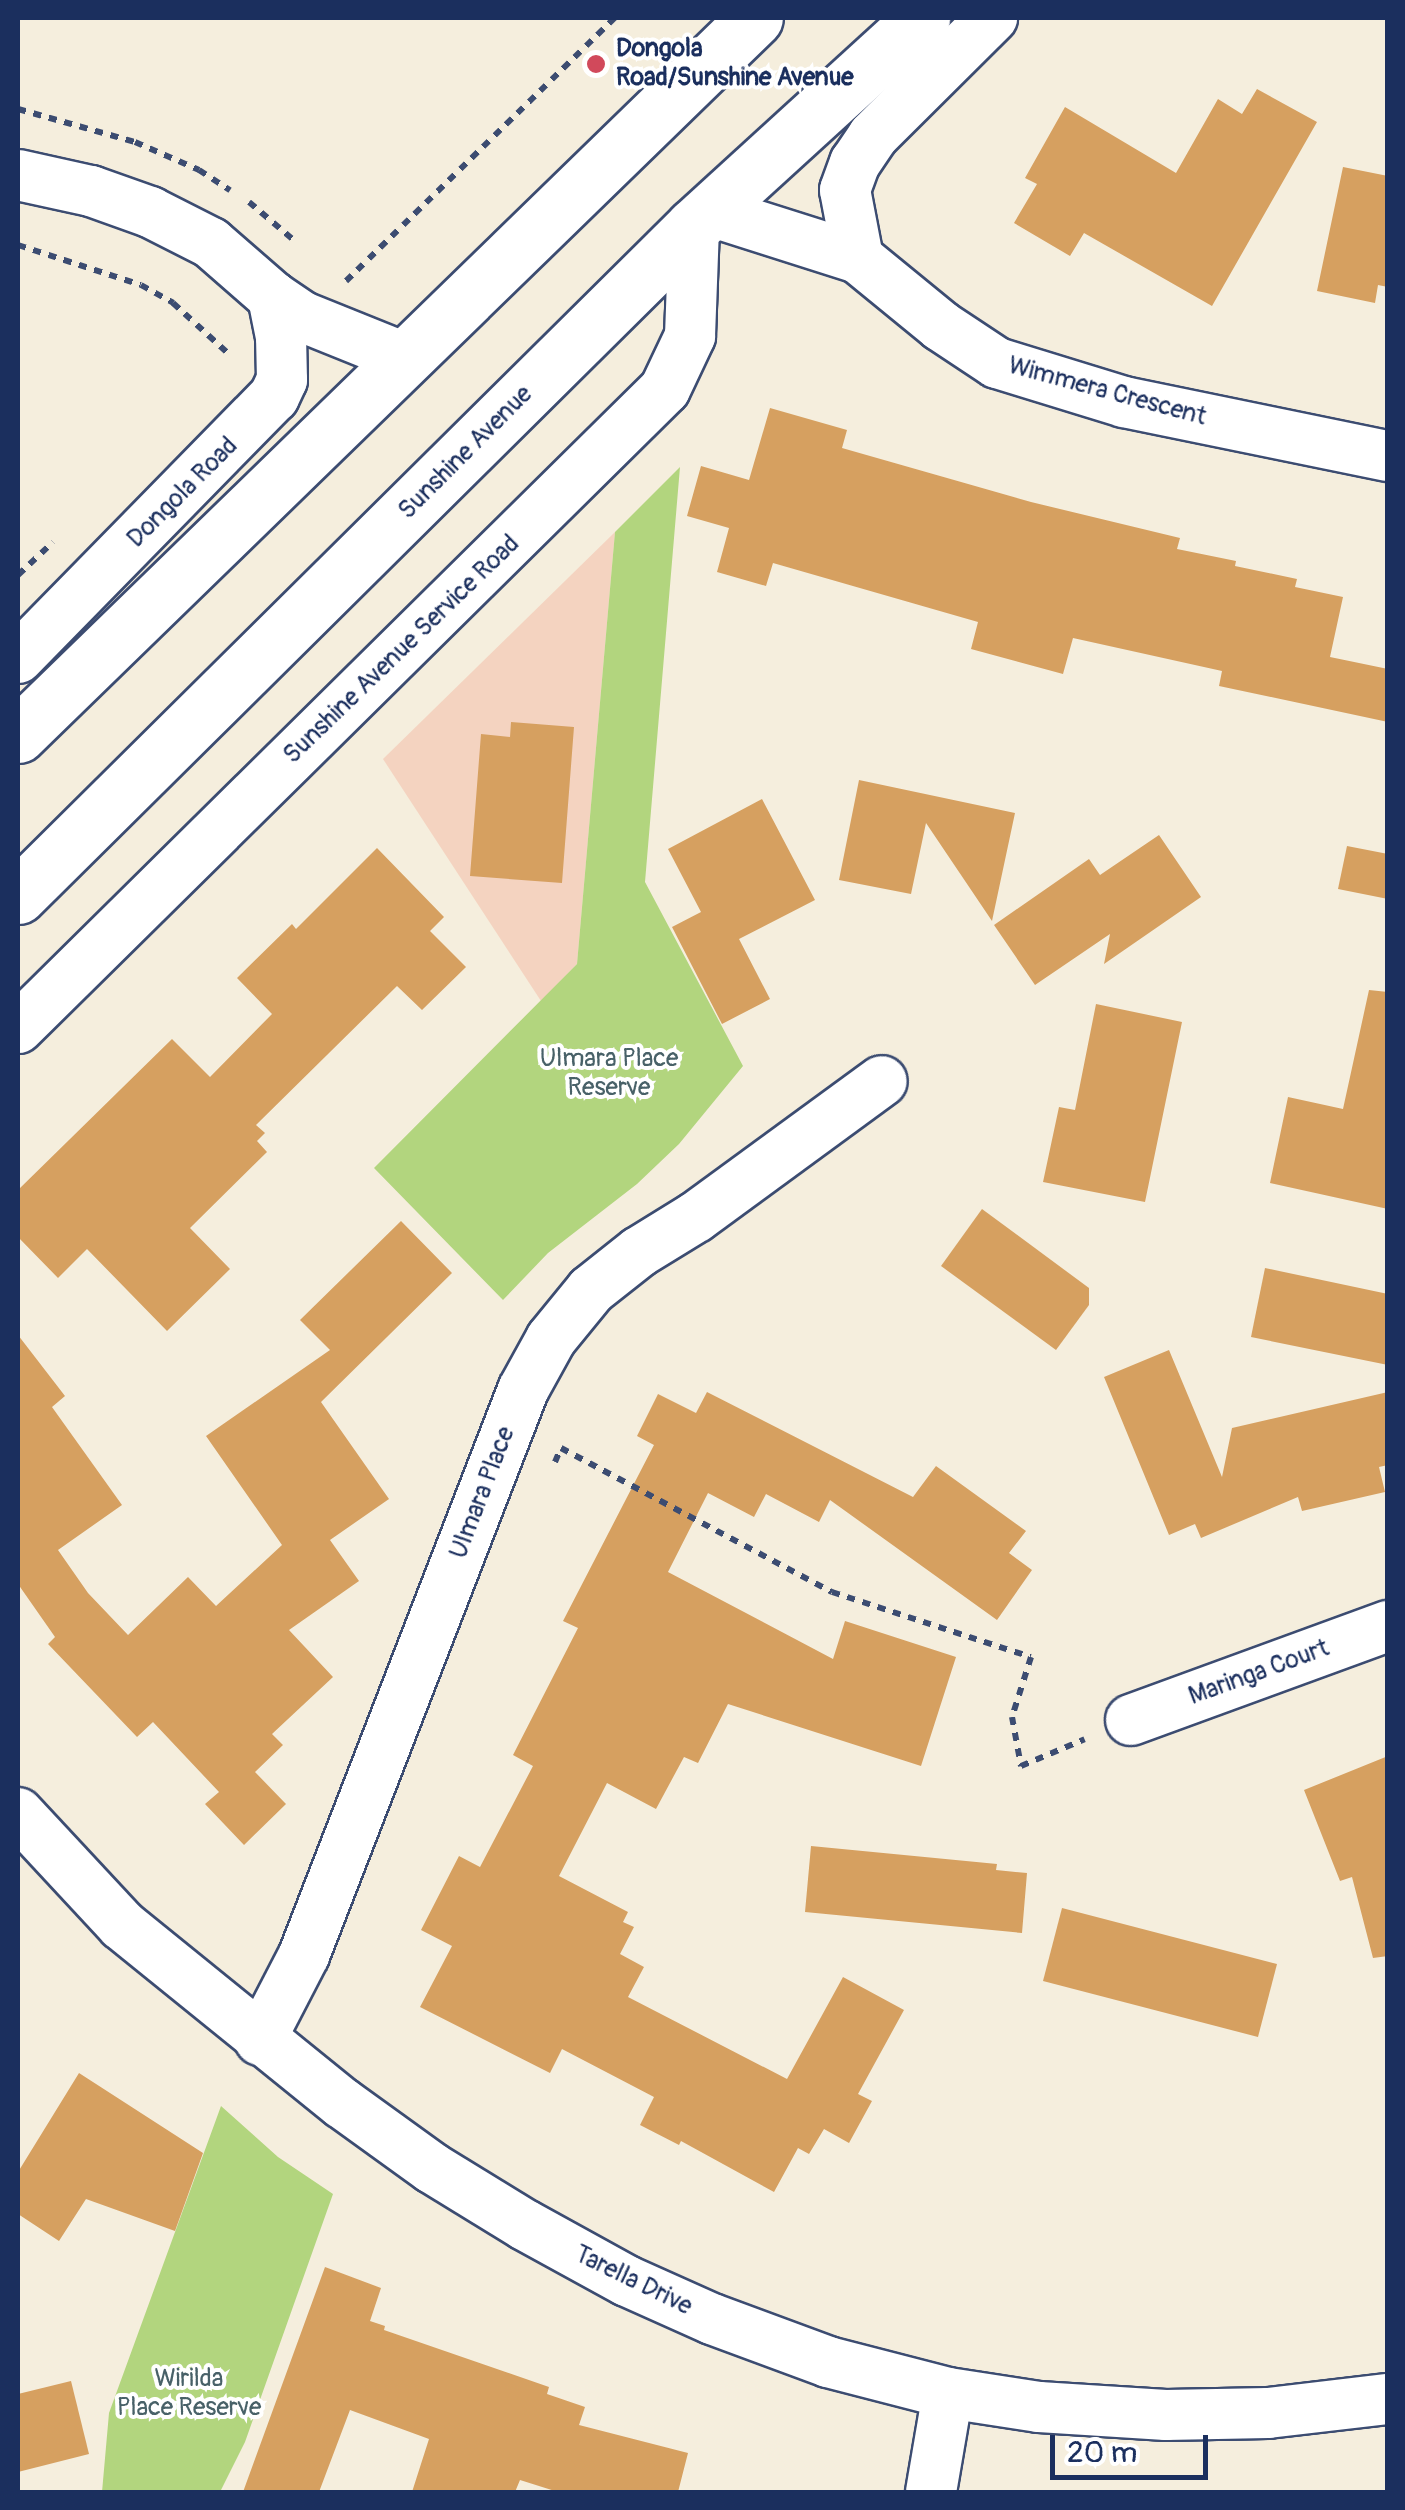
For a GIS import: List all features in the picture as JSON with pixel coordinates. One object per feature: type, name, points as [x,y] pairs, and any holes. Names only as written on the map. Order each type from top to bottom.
[{"type":"main road","points":[[18,734],[755,18]]},
{"type":"main road","name":"Sunshine Avenue","points":[[18,896],[702,219],[922,18]]},
{"type":"street","points":[[702,219],[858,258],[845,190],[855,163],[873,136],[992,18]]},
{"type":"street","points":[[18,175],[90,191],[150,212],[211,243],[274,297],[304,317],[405,358]]},
{"type":"street","name":"Sunshine Avenue Service Road","points":[[18,1028],[665,389],[690,336],[702,219]]},
{"type":"street","name":"Wimmera Crescent","points":[[858,258],[941,326],[997,363],[1124,402],[1388,456]]},
{"type":"street","name":"Dongola Road","points":[[18,658],[274,398],[282,380],[282,337],[274,297]]},
{"type":"street","name":"Ulmara Place","points":[[260,2040],[304,1955],[495,1460],[524,1390],[551,1339],[591,1290],[882,1082]]},
{"type":"street","name":"Maringa Court","points":[[1131,1720],[1388,1626]]},
{"type":"street","name":"Tarella Drive","points":[[18,1813],[122,1924],[260,2040],[432,2168],[627,2281],[712,2319],[828,2362],[948,2393],[1039,2408],[1166,2415],[1268,2413],[1388,2399]]},
{"type":"street","points":[[931,2492],[948,2393]]},
{"type":"path","points":[[18,245],[142,285],[174,302],[243,366]]},
{"type":"path","points":[[495,1460],[547,1481],[562,1448],[832,1592],[1031,1658],[1012,1717],[1021,1766],[1131,1720]]},
{"type":"shaded area","points":[[615,532],[577,964],[541,1001],[383,759]]},
{"type":"green space","name":"Ulmara Place Reserve","points":[[680,467],[645,882],[743,1066],[679,1144],[637,1184],[548,1253],[503,1300],[374,1168],[577,964],[615,532]]},
{"type":"green space","name":"Wirilda Place Reserve","points":[[221,2106],[278,2157],[333,2194],[245,2442],[220,2492],[102,2492],[109,2413]]},
{"type":"building","points":[[1257,89],[1317,122],[1212,306],[1084,233],[1070,256],[1014,223],[1037,184],[1025,178],[1065,107],[1176,173],[1218,99],[1242,114]]},
{"type":"building","points":[[1343,167],[1388,176],[1388,287],[1378,285],[1375,303],[1317,291]]},
{"type":"building","points":[[770,408],[847,430],[842,448],[1031,502],[1180,538],[1177,549],[1236,561],[1235,566],[1297,579],[1295,587],[1343,597],[1330,657],[1388,669],[1388,722],[1219,686],[1222,671],[1073,638],[1063,674],[971,649],[978,622],[773,563],[766,586],[717,572],[729,528],[687,516],[701,466],[749,480]]},
{"type":"building","points":[[511,722],[574,727],[562,883],[470,876],[481,734],[510,737]]},
{"type":"building","points":[[859,780],[1015,813],[992,921],[926,823],[911,894],[839,880]]},
{"type":"building","points":[[762,799],[815,900],[739,939],[770,999],[722,1024],[672,927],[701,912],[668,849]]},
{"type":"building","points":[[1159,835],[1201,897],[1104,964],[1110,934],[1035,985],[994,925],[1089,859],[1100,875]]},
{"type":"building","points":[[1347,846],[1388,854],[1388,899],[1338,889]]},
{"type":"building","points":[[377,848],[444,917],[430,931],[466,967],[422,1010],[397,986],[256,1125],[265,1133],[257,1141],[267,1152],[190,1228],[230,1269],[167,1331],[87,1249],[58,1278],[18,1237],[18,1190],[172,1039],[210,1077],[272,1014],[237,978],[292,924],[296,929]]},
{"type":"building","points":[[1369,990],[1388,992],[1388,1209],[1270,1183],[1288,1097],[1343,1109]]},
{"type":"building","points":[[1096,1004],[1182,1022],[1145,1202],[1043,1182],[1059,1107],[1075,1110]]},
{"type":"building","points":[[982,1209],[1089,1288],[1089,1305],[1056,1350],[941,1266]]},
{"type":"building","points":[[401,1221],[452,1273],[321,1402],[389,1499],[330,1540],[359,1581],[289,1630],[333,1677],[272,1734],[283,1745],[255,1772],[286,1804],[244,1845],[205,1804],[219,1792],[153,1722],[137,1737],[48,1644],[55,1637],[18,1584],[18,1335],[65,1396],[52,1407],[122,1505],[58,1550],[88,1593],[128,1635],[188,1577],[216,1606],[282,1545],[206,1436],[330,1350],[300,1320]]},
{"type":"building","points":[[1265,1268],[1388,1294],[1388,1365],[1251,1337]]},
{"type":"building","points":[[1169,1350],[1222,1477],[1232,1428],[1388,1392],[1388,1465],[1379,1467],[1385,1492],[1302,1511],[1298,1497],[1201,1538],[1195,1524],[1169,1535],[1104,1377]]},
{"type":"building","points":[[707,1392],[913,1497],[936,1466],[1026,1531],[1009,1553],[1032,1570],[997,1620],[830,1500],[819,1522],[766,1494],[754,1517],[708,1493],[668,1572],[833,1659],[845,1621],[956,1657],[921,1766],[728,1704],[698,1763],[684,1757],[656,1809],[607,1783],[559,1876],[628,1912],[623,1922],[634,1927],[620,1954],[644,1967],[628,1997],[787,2079],[843,1977],[904,2010],[858,2094],[872,2101],[849,2143],[824,2129],[809,2154],[798,2148],[774,2192],[681,2141],[679,2145],[640,2125],[654,2097],[562,2049],[550,2073],[420,2007],[452,1946],[421,1930],[459,1856],[480,1867],[533,1766],[513,1755],[578,1628],[563,1621],[654,1445],[637,1436],[658,1394],[696,1413]]},
{"type":"building","points":[[1388,1756],[1388,1956],[1373,1958],[1352,1877],[1340,1881],[1304,1790]]},
{"type":"building","points":[[811,1846],[997,1864],[996,1870],[1027,1873],[1022,1933],[805,1912]]},
{"type":"building","points":[[1062,1908],[1277,1964],[1258,2037],[1043,1981]]},
{"type":"building","points":[[79,2073],[203,2153],[175,2231],[86,2199],[59,2241],[18,2214],[18,2172]]},
{"type":"building","points":[[325,2267],[381,2288],[370,2321],[385,2326],[384,2330],[549,2387],[547,2394],[585,2407],[579,2425],[688,2453],[678,2492],[558,2492],[520,2480],[515,2492],[412,2492],[429,2439],[350,2410],[319,2492],[243,2492]]},
{"type":"building","points":[[71,2381],[89,2454],[18,2472],[18,2394]]},
{"type":"place","name":"Dongola Road/Sunshine Avenue","points":[[596,64]]}]
